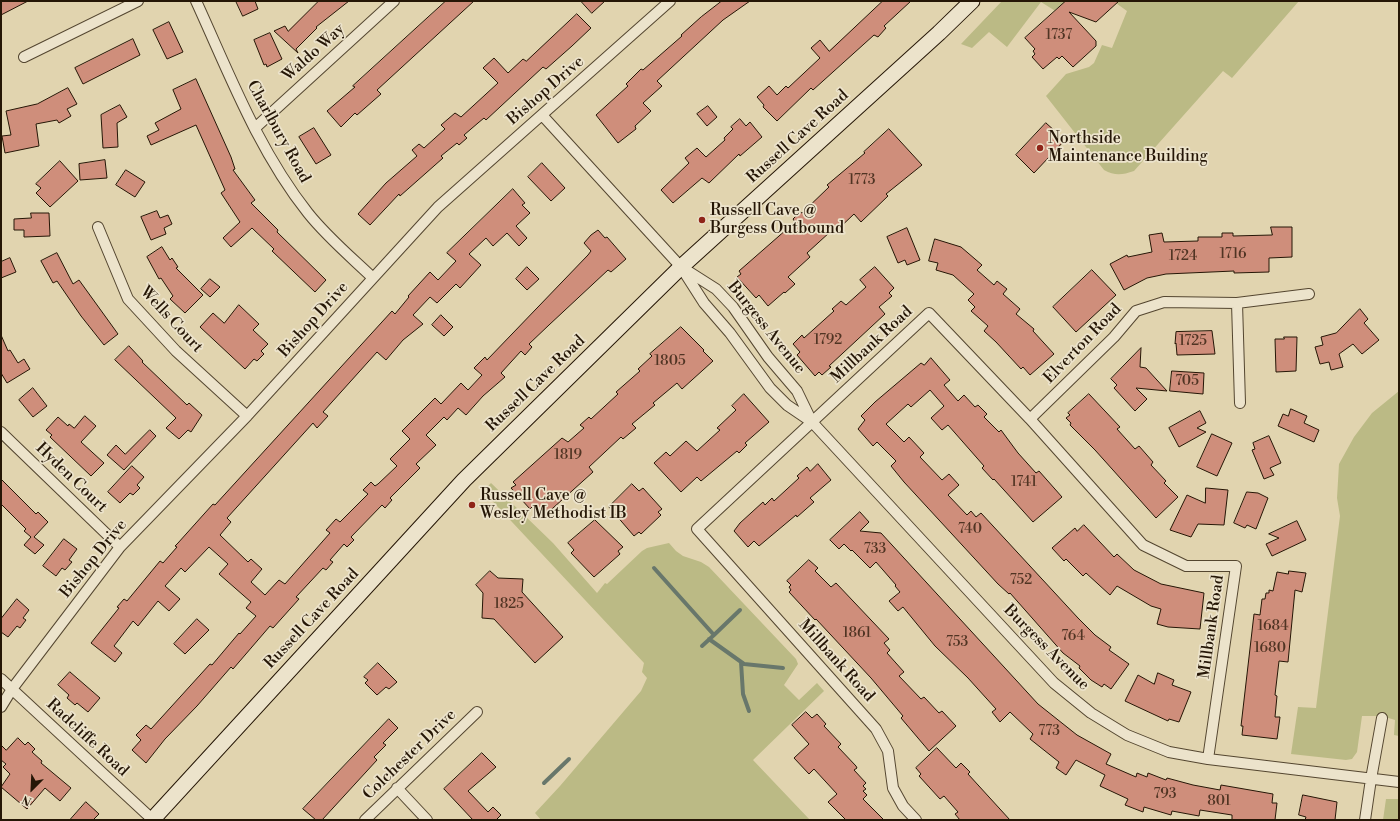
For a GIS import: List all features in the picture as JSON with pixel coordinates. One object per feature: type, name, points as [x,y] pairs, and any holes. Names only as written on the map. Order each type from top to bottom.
[{"type":"main road","name":"Russell Cave Road","points":[[153,820],[464,480],[681,267],[939,34],[972,1]]},
{"type":"street","points":[[24,58],[138,1]]},
{"type":"street","name":"Charlbury Road","points":[[196,1],[255,128],[278,170],[309,214],[329,237],[373,278]]},
{"type":"street","name":"Waldo Way","points":[[255,128],[394,1]]},
{"type":"street","name":"Bishop Drive","points":[[1,707],[12,689],[120,547],[247,416],[438,208],[670,1]]},
{"type":"street","name":"Burgess Avenue","points":[[542,115],[681,267],[704,303],[730,333],[770,388],[787,405],[812,422],[1054,683],[1091,713],[1127,735],[1169,752],[1208,759],[1399,782]]},
{"type":"street","name":"Wells Court","points":[[98,227],[128,299],[176,351],[247,416]]},
{"type":"street","name":"Burgess Avenue","points":[[681,267],[716,288],[733,307],[768,357],[797,391],[812,422]]},
{"type":"street","name":"Elverton Road","points":[[1030,419],[1114,337],[1136,311],[1164,302],[1238,303],[1309,294]]},
{"type":"street","points":[[1238,303],[1240,403]]},
{"type":"street","name":"Millbank Road","points":[[916,820],[903,806],[893,788],[888,751],[876,729],[697,529],[929,313],[1030,419],[1144,545],[1186,566],[1236,566],[1208,759]]},
{"type":"street","name":"Hyden Court","points":[[1,432],[120,547]]},
{"type":"street","name":"Radcliffe Road","points":[[1,679],[153,820]]},
{"type":"street","name":"Colchester Drive","points":[[365,820],[477,712]]},
{"type":"street","points":[[1366,820],[1371,779],[1382,718]]},
{"type":"street","points":[[397,788],[427,820]]},
{"type":"shaded area","points":[[1002,1],[1066,1],[1055,10],[1057,12],[1041,2],[1007,47],[989,32],[972,48],[961,44]]},
{"type":"shaded area","points":[[1113,1],[1299,1],[1232,78],[1223,71],[1134,171],[1119,174],[1104,170],[1046,96],[1066,74],[1089,67],[1094,63],[1102,45],[1112,48],[1127,11]]},
{"type":"shaded area","points":[[1399,391],[1399,736],[1394,735],[1395,720],[1382,716],[1362,716],[1357,752],[1352,759],[1346,760],[1291,754],[1298,707],[1316,708],[1340,516],[1337,498],[1339,464],[1354,437],[1372,413]]},
{"type":"shaded area","points":[[491,483],[553,543],[597,593],[605,583],[607,584],[647,548],[669,543],[683,556],[701,562],[709,567],[796,659],[798,664],[784,685],[799,700],[817,683],[824,691],[753,760],[810,820],[541,820],[535,813],[641,691],[647,678],[642,672],[644,663],[483,491]]},
{"type":"shaded area","points":[[1386,799],[1399,799],[1399,820],[1383,820]]},
{"type":"building","points":[[1,1],[28,1],[1,15]]},
{"type":"building","points":[[236,1],[255,1],[258,9],[243,16]]},
{"type":"building","points":[[319,1],[349,1],[316,27],[317,28],[296,49],[298,53],[274,31],[285,26],[288,31]]},
{"type":"building","points":[[446,1],[474,1],[377,90],[381,94],[357,115],[355,113],[341,127],[327,111],[355,87],[353,86]]},
{"type":"building","points":[[581,1],[605,1],[592,13]]},
{"type":"building","points":[[722,1],[750,1],[723,20],[657,81],[662,86],[643,103],[651,111],[635,126],[636,129],[618,143],[596,115],[628,86],[626,84],[641,69],[643,70],[682,36],[681,35],[701,17]]},
{"type":"building","points":[[883,1],[911,1],[884,26],[886,28],[878,37],[874,35],[813,90],[811,88],[777,121],[763,107],[764,105],[757,97],[769,86],[777,95],[786,86],[788,88],[820,58],[811,48],[820,40],[829,51]]},
{"type":"building","points":[[1066,1],[1119,1],[1096,22],[1069,12],[1096,41],[1096,46],[1073,67],[1062,56],[1059,59],[1057,57],[1043,69],[1032,57],[1035,54],[1033,51],[1035,49],[1025,38]]},
{"type":"building","points":[[577,14],[591,28],[572,46],[546,69],[543,67],[486,120],[484,118],[464,135],[467,138],[459,145],[457,143],[441,156],[443,158],[400,196],[399,194],[370,225],[358,214],[386,183],[417,156],[412,150],[419,144],[424,148],[445,129],[441,125],[455,113],[461,117],[498,83],[483,68],[494,58],[508,73],[523,59],[526,61]]},
{"type":"building","points":[[169,22],[183,52],[167,59],[153,30]]},
{"type":"building","points":[[270,33],[282,59],[267,67],[266,64],[264,65],[254,40]]},
{"type":"building","points":[[133,39],[140,55],[83,84],[75,68]]},
{"type":"building","points":[[196,79],[231,157],[235,169],[233,170],[255,200],[251,203],[278,230],[277,232],[326,280],[315,292],[272,251],[274,249],[252,228],[231,247],[223,238],[240,222],[221,193],[225,190],[196,125],[151,145],[147,136],[159,130],[155,123],[181,109],[173,90]]},
{"type":"building","points":[[68,88],[77,104],[67,109],[71,116],[59,123],[57,120],[36,124],[39,146],[5,153],[2,136],[11,135],[6,111],[37,104]]},
{"type":"building","points":[[120,105],[127,117],[117,123],[118,147],[103,148],[101,115]]},
{"type":"building","points":[[708,106],[717,117],[707,126],[697,114]]},
{"type":"building","points":[[740,119],[746,126],[750,122],[762,137],[740,156],[739,154],[709,183],[702,178],[673,203],[661,190],[689,163],[685,158],[697,148],[706,157],[725,140],[724,138],[733,129],[731,127]]},
{"type":"building","name":"Northside Maintenance Building","points":[[1046,123],[1065,140],[1034,173],[1016,155]]},
{"type":"building","points":[[314,128],[331,155],[316,164],[299,137]]},
{"type":"building","points":[[889,129],[922,165],[886,194],[888,196],[861,222],[854,214],[833,234],[830,232],[807,253],[810,257],[788,277],[795,284],[785,293],[784,292],[768,306],[759,295],[756,298],[737,277],[741,274],[739,271],[795,222],[793,219],[800,212],[802,213],[829,187],[827,185],[865,153],[864,152]]},
{"type":"building","points":[[105,160],[107,178],[80,180],[79,164]]},
{"type":"building","points":[[60,161],[78,181],[50,207],[36,193],[41,188],[36,184]]},
{"type":"building","points":[[542,163],[565,188],[551,201],[528,177]]},
{"type":"building","points":[[126,170],[145,182],[135,197],[116,185]]},
{"type":"building","points":[[513,189],[525,203],[522,205],[530,213],[516,226],[527,238],[519,246],[507,233],[493,246],[486,238],[469,254],[481,265],[460,288],[456,284],[437,303],[430,297],[413,315],[423,324],[403,340],[386,360],[377,352],[323,412],[328,416],[317,428],[313,423],[227,518],[231,522],[220,535],[248,562],[251,559],[262,569],[251,582],[265,595],[279,580],[285,584],[330,533],[326,530],[336,519],[340,522],[368,494],[363,490],[371,482],[375,486],[397,466],[390,459],[410,439],[402,431],[435,398],[441,404],[461,383],[468,390],[482,375],[474,368],[485,357],[487,360],[588,255],[591,251],[584,243],[591,235],[598,230],[605,238],[607,237],[626,259],[611,272],[608,270],[529,344],[532,347],[525,355],[521,351],[501,373],[505,377],[483,396],[466,415],[458,408],[447,420],[444,417],[426,435],[436,445],[416,464],[420,468],[390,498],[392,500],[385,508],[382,505],[351,537],[354,540],[347,547],[344,544],[330,560],[333,562],[326,570],[323,568],[296,597],[299,599],[273,628],[270,626],[233,669],[231,667],[197,706],[165,739],[146,763],[132,750],[141,740],[136,735],[146,725],[151,729],[256,616],[246,608],[251,602],[219,574],[228,564],[209,547],[185,572],[181,568],[165,586],[180,599],[169,611],[158,601],[138,626],[133,621],[114,646],[122,653],[115,662],[91,643],[119,608],[117,607],[124,599],[127,601],[160,561],[163,563],[177,547],[175,546],[213,504],[215,505],[392,311],[395,314],[409,297],[408,296],[430,272],[438,280],[456,261],[447,253]]},
{"type":"building","points":[[157,211],[160,218],[168,215],[172,224],[164,228],[166,234],[151,240],[141,217]]},
{"type":"building","points":[[31,213],[49,213],[50,236],[24,237],[24,230],[14,230],[14,219],[31,218]]},
{"type":"building","points":[[1271,227],[1292,227],[1292,257],[1269,258],[1269,272],[1234,273],[1234,271],[1166,274],[1147,278],[1124,290],[1110,264],[1127,255],[1128,257],[1152,252],[1149,235],[1162,233],[1164,242],[1198,241],[1198,237],[1222,237],[1222,233],[1233,233],[1233,236],[1272,235]]},
{"type":"building","points":[[907,228],[920,260],[907,265],[905,260],[898,263],[887,237]]},
{"type":"building","points":[[935,239],[961,247],[982,265],[977,270],[994,285],[997,281],[1007,289],[1003,294],[1020,309],[1016,314],[1034,329],[1033,331],[1054,354],[1030,375],[1023,367],[1021,369],[984,331],[988,326],[971,311],[975,307],[968,300],[974,294],[953,275],[936,270],[938,263],[929,261]]},
{"type":"building","points":[[162,247],[170,260],[172,258],[178,267],[176,268],[203,295],[185,313],[170,299],[173,296],[161,278],[159,279],[147,257]]},
{"type":"building","points":[[57,253],[73,284],[79,280],[118,334],[104,345],[81,316],[57,281],[53,283],[41,261]]},
{"type":"building","points":[[10,258],[16,272],[1,278],[1,262]]},
{"type":"building","points":[[527,267],[539,279],[527,290],[516,279]]},
{"type":"building","points":[[875,267],[894,288],[889,293],[892,296],[879,307],[885,314],[829,366],[831,367],[822,375],[819,372],[815,376],[797,355],[800,352],[793,344],[802,335],[804,338],[834,311],[832,309],[841,301],[846,305],[866,287],[860,280]]},
{"type":"building","points":[[1092,270],[1116,295],[1076,332],[1053,307]]},
{"type":"building","points":[[210,279],[220,287],[210,297],[201,289]]},
{"type":"building","points":[[239,305],[259,324],[253,330],[268,344],[261,351],[264,354],[257,361],[254,359],[245,369],[200,327],[213,313],[224,323]]},
{"type":"building","points":[[1360,309],[1368,319],[1364,323],[1379,340],[1362,354],[1353,344],[1339,354],[1343,367],[1331,370],[1329,362],[1320,364],[1315,347],[1323,345],[1321,337],[1336,333]]},
{"type":"building","points":[[441,315],[453,327],[444,336],[432,325]]},
{"type":"building","points":[[681,327],[713,361],[682,389],[677,383],[653,403],[655,405],[632,424],[636,428],[623,439],[621,437],[589,467],[593,472],[543,517],[533,506],[530,509],[511,488],[516,485],[513,482],[562,438],[568,442],[584,428],[580,425],[589,417],[591,419],[618,394],[616,392],[640,371],[638,369],[652,356],[650,354]]},
{"type":"building","points":[[1212,331],[1215,354],[1177,355],[1176,343],[1175,344],[1176,332]]},
{"type":"building","points":[[1,335],[8,351],[10,350],[18,363],[24,359],[30,369],[7,383],[1,373]]},
{"type":"building","points":[[1284,337],[1297,337],[1296,371],[1276,372],[1275,339],[1284,339]]},
{"type":"building","points":[[129,346],[143,361],[142,362],[187,405],[189,403],[202,415],[191,432],[188,430],[179,439],[166,428],[176,418],[115,360]]},
{"type":"building","points":[[1141,348],[1140,367],[1146,368],[1167,391],[1136,388],[1147,399],[1135,411],[1114,388],[1117,385],[1111,379]]},
{"type":"building","points":[[931,358],[950,380],[944,385],[958,401],[964,395],[975,407],[978,405],[987,414],[984,417],[999,432],[1001,430],[1018,453],[1036,473],[1039,471],[1062,497],[1033,522],[982,468],[984,466],[948,425],[942,430],[931,418],[944,406],[930,390],[911,407],[908,404],[886,424],[904,442],[909,437],[924,453],[920,457],[942,480],[949,474],[959,485],[948,495],[967,515],[971,511],[976,517],[981,513],[1078,618],[1095,635],[1111,647],[1109,650],[1129,664],[1111,689],[1104,684],[1102,687],[1091,680],[1079,668],[1080,666],[1063,653],[1010,593],[1009,594],[998,584],[904,482],[891,466],[896,461],[877,442],[873,446],[858,429],[865,420],[861,416],[875,402],[921,363],[924,365]]},
{"type":"building","points":[[1172,371],[1204,373],[1203,394],[1170,391]]},
{"type":"building","points":[[33,388],[47,406],[33,417],[19,400]]},
{"type":"building","points":[[744,394],[769,422],[745,443],[747,445],[739,453],[737,451],[701,481],[697,477],[681,492],[654,463],[666,452],[670,456],[686,441],[697,451],[720,430],[717,428],[736,410],[732,406]]},
{"type":"building","points":[[1089,394],[1120,427],[1117,429],[1135,449],[1139,446],[1153,462],[1151,465],[1166,481],[1164,483],[1178,497],[1156,518],[1095,450],[1070,425],[1071,423],[1066,418],[1070,415],[1068,413]]},
{"type":"building","points":[[1291,409],[1307,416],[1304,423],[1319,430],[1314,442],[1278,426],[1283,414],[1288,416]]},
{"type":"building","points":[[1200,411],[1206,423],[1197,428],[1206,432],[1179,447],[1169,428]]},
{"type":"building","points":[[85,416],[96,426],[81,442],[104,463],[91,476],[50,437],[52,435],[46,430],[58,417],[68,426],[69,424],[74,428]]},
{"type":"building","points":[[150,430],[156,436],[124,470],[107,455],[116,445],[125,454]]},
{"type":"building","points":[[1212,434],[1232,443],[1217,476],[1197,467]]},
{"type":"building","points":[[1269,436],[1281,463],[1270,468],[1274,475],[1264,479],[1252,450],[1255,449],[1253,443]]},
{"type":"building","points":[[818,464],[831,480],[810,498],[814,502],[759,546],[754,541],[748,547],[734,531],[740,523],[763,502],[765,505],[772,498],[774,501],[799,478],[797,476],[807,467],[810,471]]},
{"type":"building","points":[[132,466],[144,477],[137,485],[140,488],[133,495],[130,493],[120,503],[108,492]]},
{"type":"building","points":[[1,479],[36,514],[38,512],[48,522],[34,537],[44,545],[35,554],[24,545],[31,537],[24,531],[26,529],[1,504]]},
{"type":"building","points":[[632,484],[639,491],[643,488],[662,509],[658,512],[661,515],[641,534],[639,532],[634,536],[609,507]]},
{"type":"building","points":[[1206,488],[1228,490],[1224,525],[1198,524],[1191,537],[1170,530],[1187,495],[1205,503]]},
{"type":"building","points":[[1247,492],[1258,493],[1268,498],[1256,529],[1247,525],[1245,528],[1234,523]]},
{"type":"building","points":[[860,512],[869,522],[860,531],[881,533],[1038,704],[1077,735],[1111,754],[1106,764],[1136,777],[1137,773],[1147,777],[1148,773],[1166,780],[1167,778],[1220,790],[1221,785],[1273,794],[1272,803],[1277,803],[1275,820],[1232,820],[1232,815],[1200,810],[1199,816],[1172,811],[1171,815],[1144,807],[1143,812],[1125,805],[1128,799],[1100,786],[1105,775],[1076,760],[1066,775],[1056,768],[1059,762],[1030,739],[1033,734],[1010,712],[1000,722],[992,712],[996,709],[968,678],[935,646],[903,607],[898,611],[889,601],[900,592],[895,586],[896,585],[876,562],[870,568],[844,544],[839,549],[830,540]]},
{"type":"building","points":[[595,520],[623,547],[618,551],[620,554],[594,577],[571,553],[574,550],[568,543]]},
{"type":"building","points":[[1297,521],[1306,540],[1272,556],[1266,544],[1279,538],[1269,534]]},
{"type":"building","points":[[1084,525],[1114,557],[1117,554],[1134,570],[1161,584],[1204,593],[1200,629],[1168,627],[1157,624],[1161,609],[1151,606],[1117,586],[1110,595],[1086,573],[1083,576],[1066,559],[1064,561],[1052,548],[1075,528],[1077,531]]},
{"type":"building","points":[[64,539],[77,549],[69,560],[72,562],[65,570],[62,568],[56,576],[43,566]]},
{"type":"building","points":[[809,560],[818,568],[815,571],[831,587],[836,583],[889,639],[884,643],[890,650],[887,653],[904,672],[899,676],[921,699],[924,697],[939,713],[942,711],[956,726],[929,751],[901,718],[903,716],[871,678],[789,592],[791,590],[789,587],[791,585],[787,581]]},
{"type":"building","points":[[490,571],[498,578],[523,579],[522,592],[563,637],[535,663],[494,619],[482,618],[483,593],[476,585]]},
{"type":"building","points":[[1289,571],[1306,573],[1302,592],[1295,590],[1288,662],[1279,661],[1275,695],[1277,696],[1275,717],[1280,717],[1277,739],[1242,735],[1243,726],[1241,726],[1254,614],[1260,615],[1262,599],[1265,599],[1266,593],[1269,593],[1269,590],[1273,591],[1277,572],[1288,574]]},
{"type":"building","points":[[17,599],[29,610],[23,618],[26,620],[20,628],[17,626],[8,637],[1,632],[1,619]]},
{"type":"building","points":[[197,619],[209,630],[185,654],[174,644]]},
{"type":"building","points":[[378,663],[397,682],[389,689],[386,687],[377,695],[365,683],[368,680],[364,677]]},
{"type":"building","points":[[70,672],[100,698],[88,712],[77,703],[75,705],[67,698],[69,695],[58,685]]},
{"type":"building","points":[[1158,673],[1174,680],[1172,685],[1191,692],[1179,722],[1169,719],[1168,721],[1125,701],[1138,675],[1154,684]]},
{"type":"building","points":[[806,712],[812,718],[817,714],[826,724],[824,726],[841,744],[838,747],[856,766],[857,768],[854,770],[866,783],[863,786],[866,789],[863,791],[867,795],[863,799],[884,820],[846,820],[828,802],[837,794],[814,769],[809,774],[794,758],[809,744],[792,725]]},
{"type":"building","points":[[389,719],[398,728],[383,743],[386,745],[374,757],[377,760],[322,820],[316,820],[303,809]]},
{"type":"building","points":[[18,738],[25,745],[28,742],[35,749],[32,752],[42,761],[41,763],[71,788],[60,801],[45,788],[27,809],[1,787],[10,774],[3,767],[6,764],[1,760],[1,745],[6,750]]},
{"type":"building","points":[[937,748],[956,768],[961,763],[970,772],[968,774],[1010,820],[960,820],[955,814],[958,812],[944,796],[940,799],[919,776],[921,774],[916,768]]},
{"type":"building","points":[[482,753],[496,767],[468,791],[488,812],[493,807],[501,815],[496,820],[473,820],[444,789]]},
{"type":"building","points":[[1303,795],[1337,802],[1335,820],[1305,820],[1306,817],[1299,815]]},
{"type":"building","points":[[86,802],[99,814],[93,820],[70,820]]},
{"type":"waterway","points":[[654,568],[714,635],[702,646]]},
{"type":"waterway","points":[[714,635],[740,610]]},
{"type":"waterway","points":[[709,639],[744,664],[783,668]]},
{"type":"waterway","points":[[741,662],[743,694],[749,711]]},
{"type":"waterway","points":[[544,783],[569,759]]},
{"type":"place","name":"Northside Maintenance Building","points":[[1040,148]]},
{"type":"place","name":"Russell Cave @ Burgess Outbound","points":[[702,220]]},
{"type":"place","name":"Russell Cave @ Wesley Methodist IB","points":[[472,505]]}]
